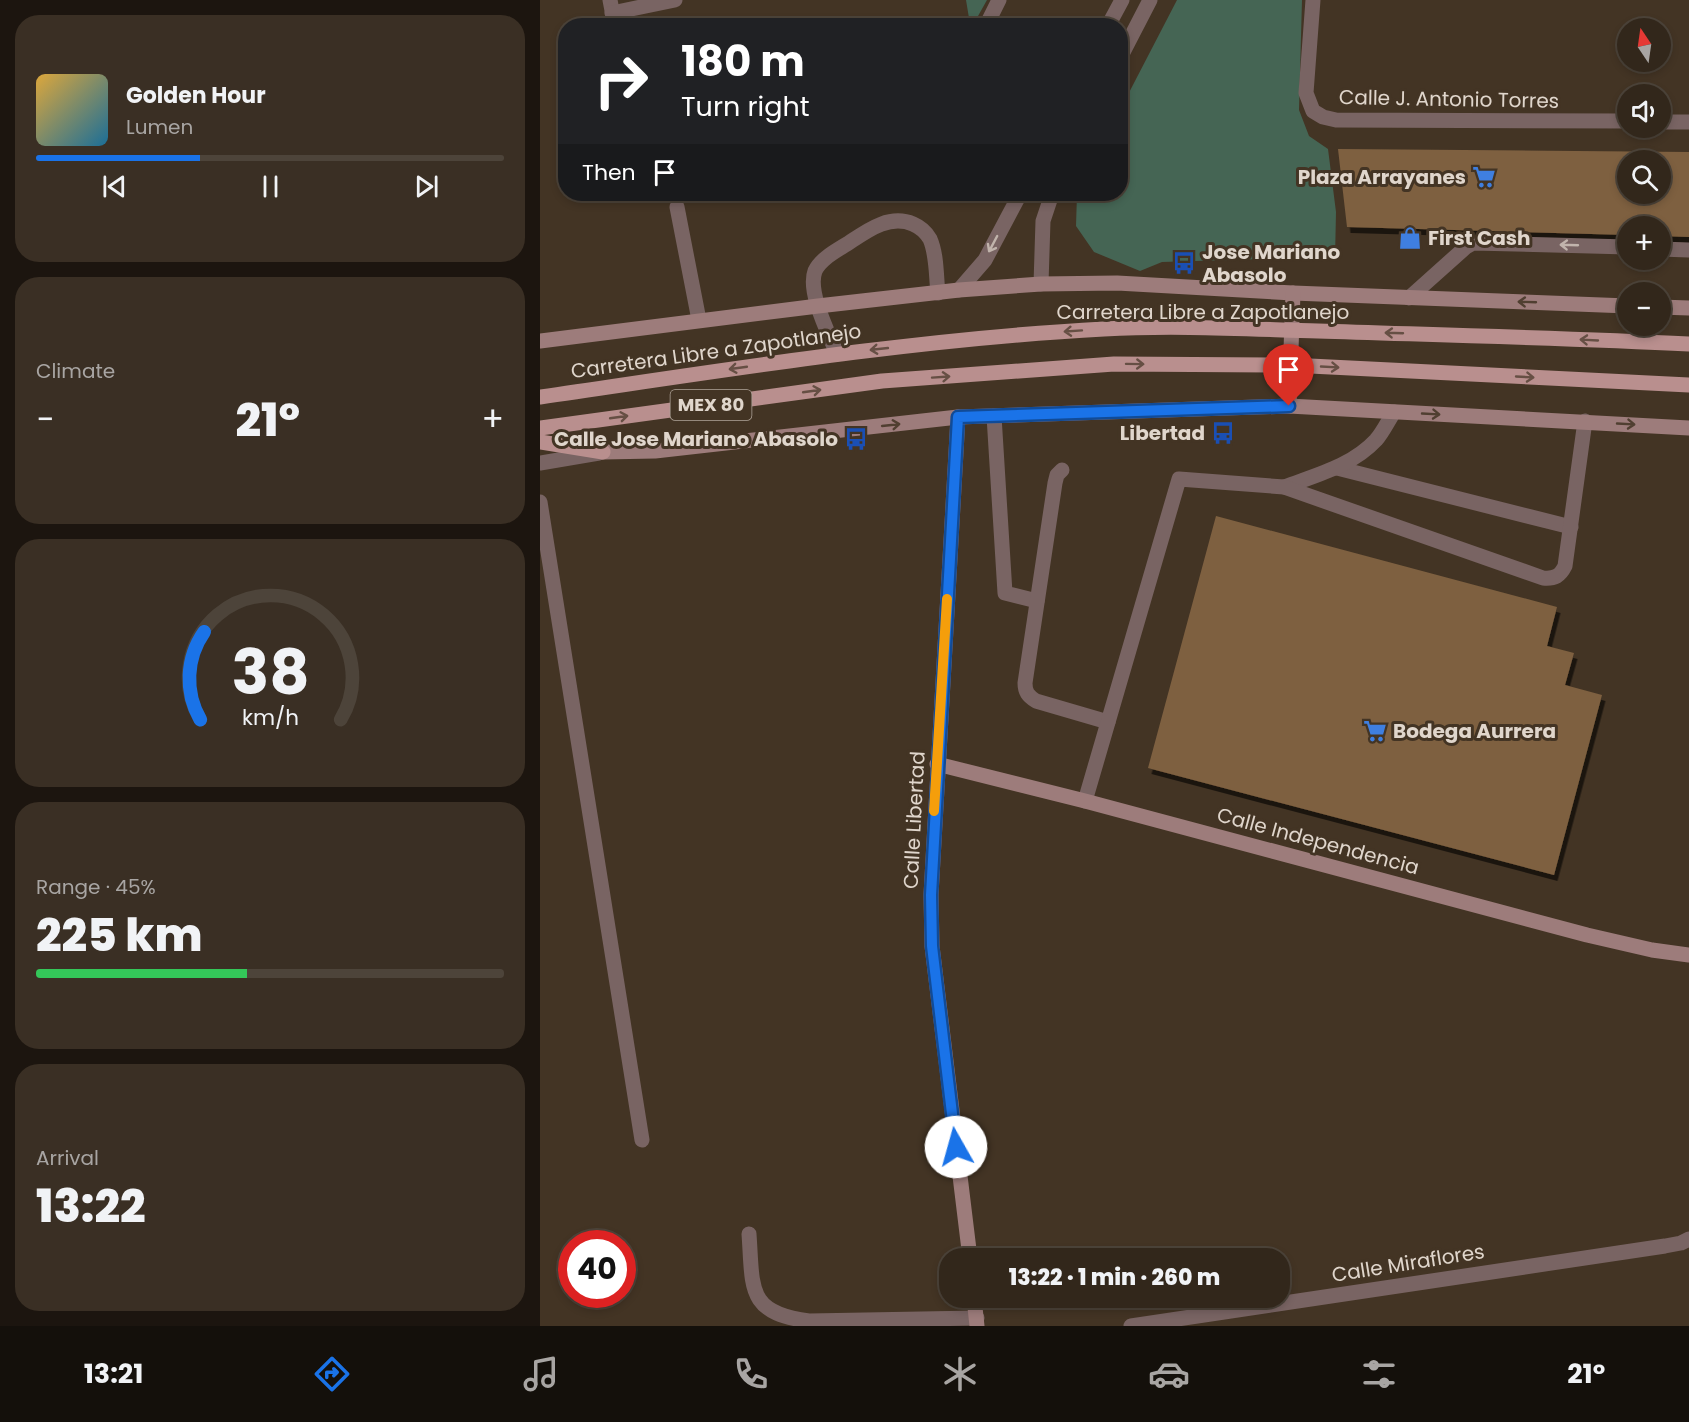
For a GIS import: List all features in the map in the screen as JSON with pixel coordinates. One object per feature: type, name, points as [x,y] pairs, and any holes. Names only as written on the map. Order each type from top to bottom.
[{"type":"main road","name":"Carretera Libre a Zapotlanejo","points":[[540,397],[837,354],[1001,336],[1107,329],[1292,331],[1689,344]]},
{"type":"main road","name":"MEX 80","points":[[540,428],[882,381],[1114,364],[1290,365],[1689,385]]},
{"type":"main road","points":[[540,442],[603,452]]},
{"type":"street","points":[[612,13],[675,0]]},
{"type":"street","points":[[990,18],[999,0]]},
{"type":"street","points":[[1112,18],[1122,0]]},
{"type":"street","points":[[1128,43],[1150,0]]},
{"type":"street","name":"Calle J. Antonio Torres","points":[[1313,0],[1306,93],[1313,111],[1323,117],[1336,120],[1617,121]]},
{"type":"street","points":[[1671,122],[1689,122]]},
{"type":"street","points":[[959,290],[985,260],[1016,201]]},
{"type":"street","points":[[1041,284],[1043,222],[1050,201]]},
{"type":"street","points":[[677,207],[699,320]]},
{"type":"street","points":[[837,354],[818,306],[814,285],[815,271],[824,259],[872,228],[889,222],[907,222],[920,228],[929,238],[934,254],[938,293]]},
{"type":"street","points":[[1409,297],[1473,243],[1617,248]]},
{"type":"street","points":[[1671,249],[1689,250]]},
{"type":"street","name":"Carretera Libre a Zapotlanejo","points":[[540,341],[818,306],[959,290],[1041,284],[1117,283],[1293,293],[1617,306]]},
{"type":"street","points":[[1289,406],[1293,293]]},
{"type":"street","points":[[1671,307],[1689,308]]},
{"type":"street","points":[[540,463],[603,452],[655,451],[958,417],[1289,406],[1689,428]]},
{"type":"street","points":[[1284,487],[1337,468],[1360,454],[1376,439],[1394,412]]},
{"type":"street","points":[[994,416],[1005,593],[1037,601]]},
{"type":"street","name":"Calle Libertad","points":[[958,417],[931,895],[932,946],[968,1248]]},
{"type":"street","points":[[1085,801],[1179,479],[1284,487],[1543,579],[1553,579],[1561,574],[1565,566],[1584,421]]},
{"type":"street","points":[[1337,468],[1571,527]]},
{"type":"street","points":[[1062,470],[1057,475],[1055,483],[1025,690],[1029,697],[1036,701],[1108,722]]},
{"type":"street","points":[[540,502],[642,1140]]},
{"type":"street","name":"Calle Independencia","points":[[937,764],[1085,801],[1587,935],[1652,950],[1689,955]]},
{"type":"street","points":[[749,1234],[753,1283],[758,1299],[770,1311],[788,1318],[809,1321],[977,1322]]},
{"type":"street","name":"Calle Miraflores","points":[[1131,1326],[1665,1246],[1689,1239]]},
{"type":"green space","points":[[966,0],[987,0],[977,18],[969,18]]},
{"type":"green space","points":[[1177,0],[1302,0],[1299,110],[1309,136],[1328,149],[1336,212],[1335,259],[1162,262],[1140,271],[1094,252],[1076,226],[1077,201],[1128,201],[1128,94]]},
{"type":"building","name":"Plaza Arrayanes","points":[[1338,149],[1617,151],[1617,204],[1671,204],[1671,152],[1689,152],[1689,237],[1671,236],[1671,216],[1617,216],[1617,235],[1347,227]]},
{"type":"building","name":"Bodega Aurrera","points":[[1216,516],[1557,607],[1547,646],[1574,653],[1565,685],[1602,695],[1554,875],[1148,768]]},
{"type":"slow traffic","points":[[934,811],[947,599]]},
{"type":"place","name":"Plaza Arrayanes","points":[[1484,177]]},
{"type":"place","name":"First Cash","points":[[1410,238]]},
{"type":"place","name":"Jose Mariano Abasolo","points":[[1184,263]]},
{"type":"place","name":"Libertad","points":[[1223,433]]},
{"type":"place","name":"Calle Jose Mariano Abasolo","points":[[856,439]]},
{"type":"place","name":"Bodega Aurrera","points":[[1375,731]]},
{"type":"route","points":[[956,1147],[932,946],[931,895],[958,417],[1289,406]]}]
